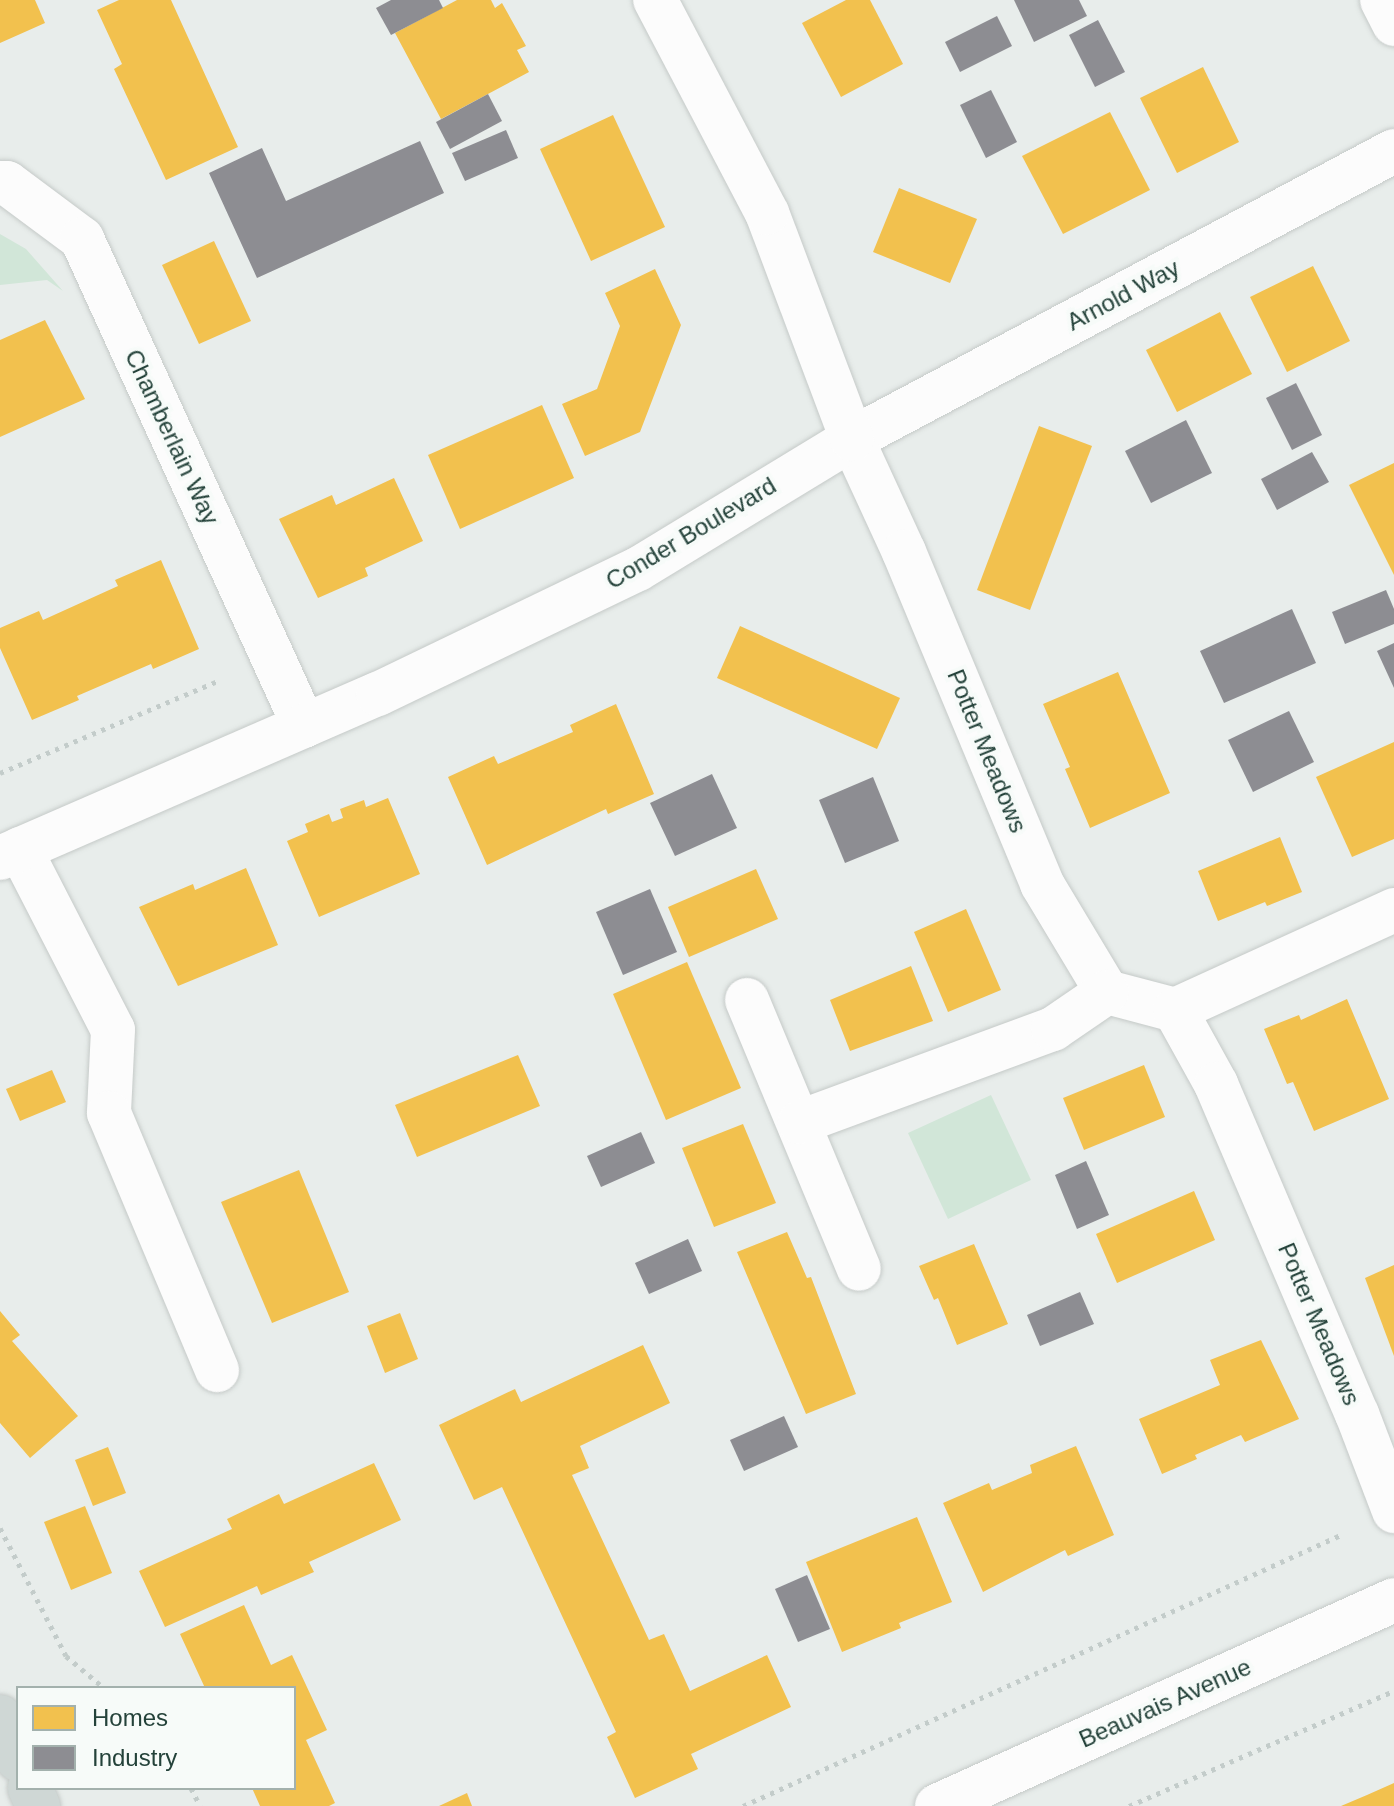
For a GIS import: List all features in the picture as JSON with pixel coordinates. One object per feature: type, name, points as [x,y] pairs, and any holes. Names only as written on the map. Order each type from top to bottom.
[{"type":"main road","points":[[0,1717],[16,1754]]},
{"type":"street","points":[[655,0],[767,213],[852,439]]},
{"type":"street","points":[[1382,0],[1394,24]]},
{"type":"street","name":"Arnold Way","points":[[852,439],[1394,151]]},
{"type":"street","name":"Chamberlain Way","points":[[0,183],[7,183],[82,239],[304,726]]},
{"type":"street","name":"Conder Boulevard","points":[[10,853],[304,726],[638,569],[852,439]]},
{"type":"street","name":"Potter Meadows","points":[[852,439],[904,552],[1042,884],[1107,992]]},
{"type":"street","points":[[10,853],[113,1030],[109,1113],[217,1370]]},
{"type":"street","points":[[800,1122],[1053,1029],[1107,992],[1175,1010],[1394,910]]},
{"type":"street","points":[[747,1000],[859,1269]]},
{"type":"street","name":"Potter Meadows","points":[[1175,1010],[1216,1084],[1357,1414],[1394,1511]]},
{"type":"street","name":"Beauvais Avenue","points":[[937,1806],[982,1796],[1394,1600]]},
{"type":"path","points":[[0,773],[273,657]]},
{"type":"path","points":[[743,1806],[1394,1511]]},
{"type":"path","points":[[0,1528],[66,1656],[102,1686]]},
{"type":"path","points":[[1129,1806],[1394,1691]]},
{"type":"green space","points":[[0,234],[26,249],[63,291],[47,280],[0,285]]},
{"type":"green space","points":[[991,1095],[1031,1180],[948,1219],[908,1133]]},
{"type":"building: Homes","points":[[0,0],[35,0],[45,23],[0,43]]},
{"type":"building: Homes","points":[[119,0],[171,0],[238,147],[166,180],[114,69],[122,64],[97,10]]},
{"type":"building: Homes","points":[[457,0],[491,0],[495,8],[502,3],[526,46],[517,50],[529,72],[441,119],[395,33]]},
{"type":"building: Homes","points":[[846,0],[870,0],[903,64],[841,97],[802,23]]},
{"type":"building: Homes","points":[[1203,67],[1239,142],[1177,173],[1140,98]]},
{"type":"building: Homes","points":[[1110,112],[1150,190],[1063,234],[1022,156]]},
{"type":"building: Homes","points":[[613,115],[665,227],[591,261],[540,149]]},
{"type":"building: Homes","points":[[899,188],[977,219],[950,283],[873,252]]},
{"type":"building: Homes","points":[[214,241],[251,321],[199,344],[162,265]]},
{"type":"building: Homes","points":[[1313,266],[1350,341],[1287,372],[1250,297]]},
{"type":"building: Homes","points":[[655,269],[681,325],[640,432],[585,456],[562,404],[597,389],[620,326],[605,293]]},
{"type":"building: Homes","points":[[1220,312],[1252,374],[1177,412],[1146,350]]},
{"type":"building: Homes","points":[[45,320],[85,399],[0,437],[0,340]]},
{"type":"building: Homes","points":[[542,405],[574,478],[460,529],[428,455]]},
{"type":"building: Homes","points":[[1039,426],[1092,446],[1030,610],[977,590]]},
{"type":"building: Homes","points":[[1394,463],[1394,575],[1349,485]]},
{"type":"building: Homes","points":[[394,478],[423,541],[365,568],[368,576],[318,598],[279,519],[332,495],[336,505]]},
{"type":"building: Homes","points":[[161,560],[199,649],[153,669],[151,664],[77,696],[79,700],[32,720],[0,648],[0,628],[39,611],[43,620],[118,586],[115,580]]},
{"type":"building: Homes","points":[[740,626],[900,698],[877,749],[717,678]]},
{"type":"building: Homes","points":[[1118,672],[1170,793],[1090,828],[1065,769],[1070,767],[1043,704]]},
{"type":"building: Homes","points":[[616,704],[654,794],[608,814],[606,809],[487,865],[448,777],[494,756],[498,764],[573,732],[570,725]]},
{"type":"building: Homes","points":[[1394,742],[1394,839],[1352,857],[1316,777]]},
{"type":"building: Homes","points":[[388,798],[420,874],[319,917],[287,841],[308,832],[305,824],[329,814],[332,822],[343,818],[340,809],[364,800],[366,807]]},
{"type":"building: Homes","points":[[1280,837],[1302,892],[1267,906],[1265,902],[1218,921],[1198,871]]},
{"type":"building: Homes","points":[[246,868],[278,945],[178,986],[139,907],[193,884],[195,890]]},
{"type":"building: Homes","points":[[756,869],[778,919],[689,957],[668,907]]},
{"type":"building: Homes","points":[[966,909],[1001,990],[948,1012],[914,932]]},
{"type":"building: Homes","points":[[687,962],[741,1088],[666,1120],[613,994]]},
{"type":"building: Homes","points":[[911,966],[933,1021],[850,1051],[830,1000]]},
{"type":"building: Homes","points":[[1347,999],[1389,1099],[1314,1131],[1293,1082],[1287,1084],[1264,1029],[1299,1015],[1301,1020]]},
{"type":"building: Homes","points":[[518,1055],[540,1106],[417,1157],[395,1105]]},
{"type":"building: Homes","points":[[1144,1065],[1165,1117],[1084,1150],[1063,1098]]},
{"type":"building: Homes","points":[[52,1070],[66,1102],[20,1121],[6,1089]]},
{"type":"building: Homes","points":[[743,1124],[776,1203],[714,1227],[682,1148]]},
{"type":"building: Homes","points":[[299,1170],[349,1292],[272,1323],[221,1202]]},
{"type":"building: Homes","points":[[1194,1191],[1215,1240],[1117,1283],[1096,1234]]},
{"type":"building: Homes","points":[[787,1232],[807,1278],[811,1277],[856,1394],[806,1414],[737,1252]]},
{"type":"building: Homes","points":[[974,1244],[1008,1324],[957,1345],[938,1298],[934,1300],[919,1266]]},
{"type":"building: Homes","points":[[1394,1265],[1394,1356],[1365,1278]]},
{"type":"building: Homes","points":[[0,1311],[20,1335],[12,1341],[78,1416],[30,1458],[0,1423]]},
{"type":"building: Homes","points":[[400,1313],[418,1359],[385,1373],[367,1326]]},
{"type":"building: Homes","points":[[1261,1340],[1299,1419],[1245,1442],[1241,1435],[1195,1455],[1197,1459],[1162,1474],[1139,1419],[1220,1385],[1210,1360]]},
{"type":"building: Homes","points":[[643,1345],[670,1403],[580,1446],[589,1468],[572,1475],[649,1640],[664,1634],[690,1691],[767,1655],[791,1707],[691,1754],[698,1769],[635,1798],[607,1737],[616,1732],[502,1487],[474,1500],[439,1425],[515,1389],[521,1402]]},
{"type":"building: Homes","points":[[1076,1446],[1114,1535],[1068,1556],[1065,1550],[983,1592],[943,1503],[989,1483],[992,1490],[1032,1473],[1030,1465]]},
{"type":"building: Homes","points":[[108,1447],[126,1493],[93,1506],[75,1460]]},
{"type":"building: Homes","points":[[374,1463],[401,1520],[309,1562],[314,1572],[261,1595],[257,1586],[165,1627],[139,1571],[232,1529],[227,1519],[279,1494],[284,1504]]},
{"type":"building: Homes","points":[[85,1506],[112,1573],[71,1590],[44,1522]]},
{"type":"building: Homes","points":[[917,1517],[952,1602],[899,1623],[901,1628],[842,1652],[806,1562]]},
{"type":"building: Homes","points":[[244,1605],[271,1665],[292,1655],[327,1730],[306,1740],[335,1803],[329,1806],[260,1806],[253,1790],[296,1790],[296,1686],[204,1686],[180,1634]]},
{"type":"building: Homes","points":[[1394,1783],[1394,1806],[1341,1806],[1367,1795]]},
{"type":"building: Homes","points":[[467,1793],[472,1806],[439,1806]]},
{"type":"building: Industry","points":[[391,0],[439,0],[443,8],[391,35],[376,8]]},
{"type":"building: Industry","points":[[1014,0],[1079,0],[1087,16],[1034,42]]},
{"type":"building: Industry","points":[[997,16],[1012,46],[960,72],[945,42]]},
{"type":"building: Industry","points":[[1098,20],[1125,72],[1095,87],[1069,35]]},
{"type":"building: Industry","points":[[991,90],[1017,142],[986,158],[960,105]]},
{"type":"building: Industry","points":[[488,94],[502,121],[450,149],[436,122]]},
{"type":"building: Industry","points":[[506,130],[518,158],[465,181],[452,153]]},
{"type":"building: Industry","points":[[420,141],[444,193],[257,278],[209,173],[262,148],[286,201]]},
{"type":"building: Industry","points":[[1296,383],[1322,435],[1292,450],[1266,398]]},
{"type":"building: Industry","points":[[1186,420],[1212,473],[1151,503],[1125,451]]},
{"type":"building: Industry","points":[[1312,452],[1329,482],[1277,510],[1261,479]]},
{"type":"building: Industry","points":[[1386,590],[1394,609],[1394,624],[1345,644],[1332,612]]},
{"type":"building: Industry","points":[[1292,609],[1316,663],[1224,703],[1200,651]]},
{"type":"building: Industry","points":[[1394,643],[1394,688],[1377,651]]},
{"type":"building: Industry","points":[[1289,711],[1314,762],[1253,792],[1228,740]]},
{"type":"building: Industry","points":[[712,774],[737,828],[675,856],[650,803]]},
{"type":"building: Industry","points":[[873,777],[899,841],[845,863],[819,800]]},
{"type":"building: Industry","points":[[650,889],[677,952],[623,975],[596,912]]},
{"type":"building: Industry","points":[[641,1132],[655,1163],[601,1187],[587,1156]]},
{"type":"building: Industry","points":[[1086,1161],[1109,1215],[1077,1229],[1055,1175]]},
{"type":"building: Industry","points":[[688,1239],[702,1271],[649,1294],[635,1263]]},
{"type":"building: Industry","points":[[1080,1292],[1094,1324],[1040,1346],[1027,1315]]},
{"type":"building: Industry","points":[[784,1416],[798,1447],[744,1471],[730,1440]]},
{"type":"building: Industry","points":[[807,1575],[830,1629],[798,1642],[775,1589]]}]
